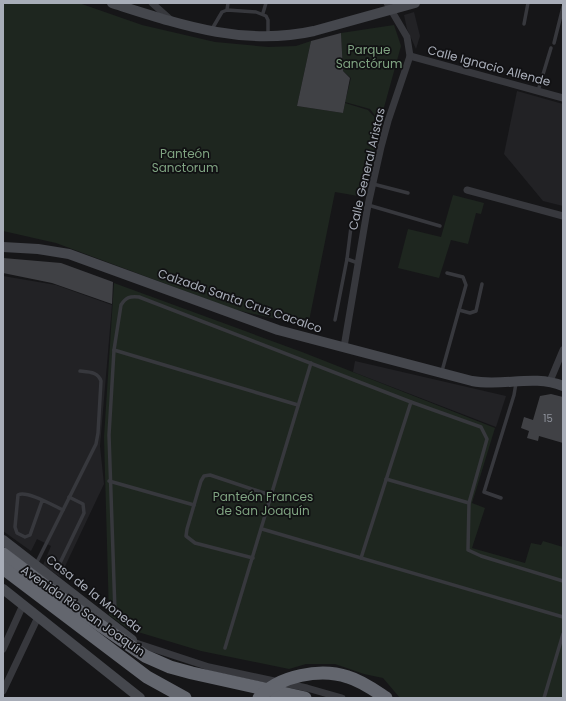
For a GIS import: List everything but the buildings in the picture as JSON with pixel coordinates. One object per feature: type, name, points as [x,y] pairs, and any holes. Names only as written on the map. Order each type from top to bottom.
[{"type":"highway","name":"Avenida Río San Joaquín","points":[[3,554],[132,649],[170,667],[218,680],[305,698]]},
{"type":"highway","name":"Avenida Río San Joaquín","points":[[3,568],[147,677],[185,698]]},
{"type":"highway","points":[[259,698],[279,683],[295,677],[316,673],[332,673],[349,677],[366,685],[386,698]]},
{"type":"main road","points":[[112,3],[175,23],[210,32],[244,37],[299,35],[390,7],[415,3]]},
{"type":"main road","name":"Calzada Santa Cruz Cacalco","points":[[3,247],[38,249],[69,254],[278,330],[441,373],[483,383],[529,380],[550,381],[563,386]]},
{"type":"main road","name":"Casa de la Moneda","points":[[3,540],[136,643],[170,667]]},
{"type":"main road","points":[[3,589],[134,696]]},
{"type":"street","points":[[152,3],[175,23]]},
{"type":"street","name":"Calle General Aristas","points":[[344,347],[368,205],[388,121],[410,56],[407,37],[390,7]]},
{"type":"street","name":"Calle Ignacio Allende","points":[[410,56],[563,98]]},
{"type":"street","points":[[467,190],[563,216]]},
{"type":"street","points":[[550,381],[563,350]]},
{"type":"street","points":[[3,649],[23,605]]},
{"type":"street","points":[[3,691],[38,617]]},
{"type":"street","points":[[136,643],[209,667],[300,686],[342,698]]},
{"type":"lane","points":[[227,10],[228,3]]},
{"type":"lane","points":[[262,13],[266,3]]},
{"type":"lane","points":[[524,24],[528,3]]},
{"type":"lane","points":[[554,43],[563,7]]},
{"type":"lane","points":[[210,32],[222,12],[227,10],[262,13],[268,20],[268,37]]},
{"type":"lane","points":[[538,91],[551,48]]},
{"type":"lane","points":[[373,184],[408,193]]},
{"type":"lane","points":[[368,205],[440,226]]},
{"type":"lane","points":[[335,320],[347,259],[351,227]]},
{"type":"lane","points":[[347,259],[359,263]]},
{"type":"lane","points":[[441,373],[466,285],[465,279],[447,273]]},
{"type":"lane","points":[[459,310],[470,313],[476,311],[482,284]]},
{"type":"lane","points":[[115,612],[109,481],[109,435],[114,350],[121,305],[125,299],[132,296],[139,297],[411,402],[481,427],[485,432],[487,439],[469,503],[468,550],[481,556],[563,581]]},
{"type":"lane","points":[[114,350],[298,405]]},
{"type":"lane","points":[[226,648],[262,529],[270,495],[311,363]]},
{"type":"lane","points":[[35,565],[90,459],[98,432],[101,381],[99,376],[94,373],[80,371]]},
{"type":"lane","points":[[501,498],[484,492],[514,395],[516,382]]},
{"type":"lane","points":[[361,558],[411,402]]},
{"type":"lane","points":[[252,558],[190,540],[186,536],[194,505],[201,481],[204,476],[210,475],[270,495]]},
{"type":"lane","points":[[386,479],[469,503]]},
{"type":"lane","points":[[109,481],[194,505]]},
{"type":"lane","points":[[42,501],[30,535],[25,537],[17,533],[15,527],[16,498],[18,494],[25,494],[42,501],[63,510]]},
{"type":"lane","points":[[59,565],[84,513],[83,504],[69,497]]},
{"type":"lane","points":[[262,529],[563,617]]},
{"type":"lane","points":[[544,698],[563,634]]},
{"type":"shaded area","points":[[414,12],[420,36],[416,49],[407,29],[404,15]]},
{"type":"shaded area","points":[[517,91],[563,104],[563,206],[543,201],[504,154]]},
{"type":"shaded area","points":[[3,276],[56,285],[112,305],[100,446],[104,484],[60,577],[43,565],[51,546],[37,539],[31,551],[3,531]]},
{"type":"shaded area","points":[[355,361],[506,396],[496,427],[353,372]]},
{"type":"green space","name":"Panteón Sanctorum","points":[[3,3],[79,3],[142,25],[215,42],[268,47],[296,46],[311,41],[297,106],[343,113],[345,103],[368,110],[380,123],[364,197],[335,192],[308,326],[236,310],[56,243],[3,231]]},
{"type":"green space","name":"Parque Sanctórum","points":[[394,25],[401,46],[380,122],[370,109],[345,102],[351,78],[343,71],[341,33]]},
{"type":"green space","points":[[453,195],[484,203],[481,214],[476,213],[468,244],[451,240],[439,278],[398,268],[408,229],[441,237]]},
{"type":"green space","name":"Panteón Frances de San Joaquín","points":[[114,283],[302,352],[495,428],[472,503],[485,508],[472,548],[525,563],[531,543],[541,545],[543,541],[563,547],[563,698],[400,698],[383,678],[364,674],[335,664],[306,664],[289,669],[201,651],[128,629],[109,615],[104,437]]}]
